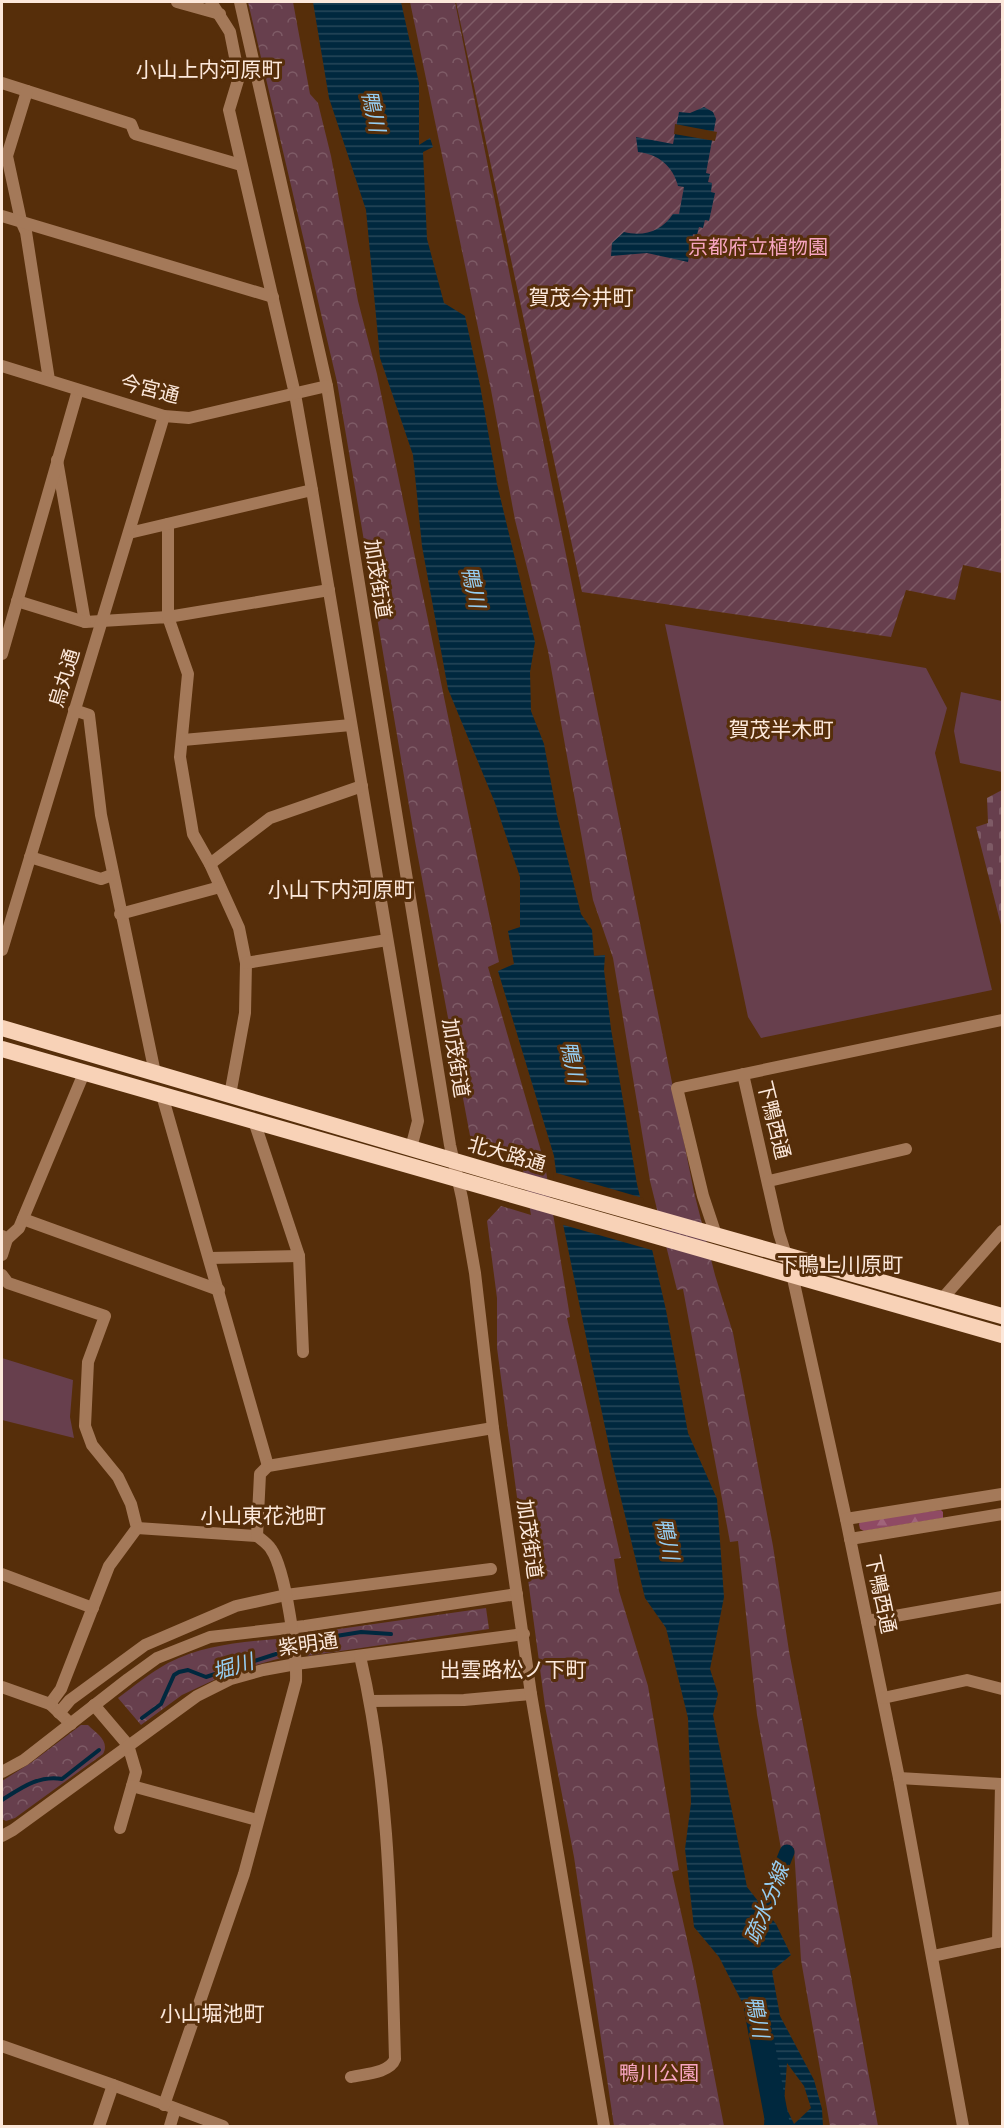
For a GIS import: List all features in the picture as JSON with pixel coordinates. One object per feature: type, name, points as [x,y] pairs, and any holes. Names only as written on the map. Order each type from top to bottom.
[{"type":"highway","name":"北大路通","points":[[2,1028],[506,1176],[1002,1316]]},
{"type":"highway","name":"北大路通","points":[[2,1049],[1002,1335]]},
{"type":"street","points":[[177,2],[220,14]]},
{"type":"street","points":[[211,2],[230,32],[239,77],[229,110],[295,394],[312,490],[418,1121],[411,1148]]},
{"type":"street","name":"加茂街道","points":[[240,2],[327,386],[447,1122],[475,1273],[493,1428],[531,1694],[604,2127]]},
{"type":"street","points":[[2,83],[131,124],[135,134],[241,165]]},
{"type":"street","points":[[27,91],[7,156],[21,221],[26,232],[49,380]]},
{"type":"street","points":[[2,216],[273,297]]},
{"type":"street","name":"今宮通","points":[[2,366],[164,416],[189,418],[327,386]]},
{"type":"street","points":[[2,654],[78,390]]},
{"type":"street","name":"烏丸通","points":[[2,950],[164,416]]},
{"type":"street","points":[[57,460],[85,621]]},
{"type":"street","points":[[129,533],[312,490]]},
{"type":"street","points":[[168,524],[168,617],[188,674],[180,757],[193,834],[210,864],[239,928],[246,963],[245,1013],[230,1095]]},
{"type":"street","points":[[17,601],[85,621],[102,622],[168,617],[329,590]]},
{"type":"street","points":[[74,710],[89,715],[101,815],[112,875],[155,1073]]},
{"type":"street","points":[[183,740],[351,724]]},
{"type":"street","points":[[210,864],[270,818],[362,786]]},
{"type":"street","points":[[30,857],[101,879],[112,875]]},
{"type":"street","points":[[120,914],[220,887]]},
{"type":"street","points":[[246,963],[387,940]]},
{"type":"street","points":[[712,1233],[677,1088],[1002,1020]]},
{"type":"street","points":[[2,1255],[4,1238],[19,1228],[84,1073]]},
{"type":"street","name":"下鴨西通","points":[[743,1074],[779,1233],[792,1274],[846,1519],[899,1778],[963,2127]]},
{"type":"street","points":[[162,1095],[268,1466]]},
{"type":"street","points":[[254,1121],[299,1256],[303,1352]]},
{"type":"street","points":[[769,1181],[906,1149]]},
{"type":"street","points":[[23,1219],[219,1290]]},
{"type":"street","points":[[942,1299],[1002,1231]]},
{"type":"street","points":[[210,1258],[299,1256]]},
{"type":"street","points":[[2,1275],[8,1283],[105,1316],[88,1362],[85,1426],[92,1445],[118,1477],[130,1504],[137,1528]]},
{"type":"street","points":[[257,1536],[260,1474],[268,1466],[493,1428]]},
{"type":"street","points":[[846,1519],[1002,1494]]},
{"type":"street","points":[[850,1539],[1002,1514]]},
{"type":"street","points":[[137,1528],[257,1536],[271,1548],[286,1595],[296,1664],[296,1682],[244,1874],[170,2107],[170,2127]]},
{"type":"street","points":[[55,1709],[109,1566],[137,1528]]},
{"type":"street","points":[[55,1709],[70,1701],[145,1645],[236,1606],[286,1595],[491,1569]]},
{"type":"street","points":[[2,1574],[93,1608]]},
{"type":"street","name":"紫明通","points":[[2,1772],[24,1760],[157,1658],[210,1636],[290,1627],[517,1594]]},
{"type":"street","points":[[867,1621],[1002,1597]]},
{"type":"street","name":"紫明通","points":[[2,1836],[197,1696],[223,1683],[263,1670],[296,1664],[524,1634]]},
{"type":"street","points":[[351,2076],[388,2068],[395,2059],[389,1864],[383,1784],[371,1701],[360,1656]]},
{"type":"street","points":[[883,1698],[967,1680],[1002,1689]]},
{"type":"street","points":[[2,1687],[55,1709],[71,1724]]},
{"type":"street","points":[[371,1701],[464,1700],[531,1694]]},
{"type":"street","points":[[94,1705],[128,1745],[136,1772],[120,1828]]},
{"type":"street","points":[[899,1778],[1001,1784],[1000,1941],[933,1956]]},
{"type":"street","points":[[132,1786],[257,1820]]},
{"type":"street","points":[[2,2046],[223,2127]]},
{"type":"street","points":[[99,2127],[113,2085]]},
{"type":"green space","name":"鴨川公園","points":[[248,2],[293,2],[310,94],[318,103],[331,156],[358,301],[377,374],[499,962],[488,967],[545,1165],[570,1317],[567,1318],[621,1558],[614,1559],[619,1591],[648,1686],[679,1870],[672,1872],[724,2126],[614,2126],[574,1857],[545,1706],[497,1348],[497,1298],[487,1221],[501,1206],[531,1215],[521,1158],[471,1141],[415,841],[337,382]]},
{"type":"green space","points":[[410,2],[455,2],[694,1192],[715,1275],[733,1333],[773,1546],[789,1651],[878,2126],[830,2126],[801,1960],[794,1848],[781,1849],[757,1715],[738,1541],[730,1542],[683,1289],[677,1290],[650,1181],[613,958],[593,900],[548,651],[515,520],[491,390]]},
{"type":"green space","name":"京都府立植物園","points":[[456,2],[1002,2],[1002,573],[963,565],[955,600],[906,590],[891,637],[582,592]]},
{"type":"green space","points":[[665,624],[926,668],[947,708],[935,753],[992,990],[761,1038],[748,1017]]},
{"type":"green space","points":[[961,692],[1002,701],[1002,772],[960,763],[954,731]]},
{"type":"green space","points":[[1002,790],[1002,929],[976,827],[988,823],[987,798]]},
{"type":"green space","points":[[2,1358],[73,1380],[70,1417],[74,1438],[2,1420]]},
{"type":"green space","points":[[941,1510],[943,1518],[864,1531],[860,1529],[861,1520]]},
{"type":"green space","points":[[486,1608],[489,1629],[307,1656],[302,1652],[300,1638],[304,1634]]},
{"type":"green space","points":[[276,1639],[281,1641],[283,1652],[281,1658],[231,1672],[182,1695],[141,1725],[118,1698],[168,1663],[194,1652],[220,1646]]},
{"type":"green space","points":[[81,1725],[88,1725],[104,1741],[103,1754],[15,1818],[6,1821],[2,1819],[2,1781],[32,1762]]},
{"type":"water","points":[[313,2],[401,2],[419,83],[419,145],[430,138],[433,147],[423,152],[427,239],[444,303],[465,316],[480,385],[497,484],[535,642],[530,672],[531,711],[544,744],[557,815],[581,914],[592,930],[594,956],[605,955],[604,970],[611,1029],[637,1184],[666,1310],[688,1433],[717,1499],[724,1597],[710,1669],[718,1694],[713,1715],[747,1887],[776,1924],[791,1955],[772,1971],[780,2016],[814,2080],[822,2109],[823,2126],[764,2126],[768,2053],[719,1957],[694,1927],[685,1849],[691,1803],[688,1718],[666,1628],[645,1598],[614,1470],[584,1327],[562,1219],[554,1156],[498,971],[514,964],[508,931],[520,927],[520,877],[495,803],[448,689],[422,546],[413,455],[380,358],[366,210],[329,98]],"holes":[[[787,2063],[804,2086],[811,2108],[794,2124],[784,2103]]]},
{"type":"water","points":[[704,107],[713,112],[716,119],[706,173],[710,174],[708,182],[712,183],[711,192],[715,193],[709,221],[705,220],[703,228],[699,227],[697,235],[693,234],[688,262],[647,253],[611,256],[612,243],[624,232],[639,234],[652,231],[664,225],[673,214],[679,214],[684,187],[678,186],[664,162],[652,155],[638,152],[636,137],[673,144],[679,112],[690,113]]},
{"type":"pier","points":[[675,124],[717,132],[715,141],[674,134]]},
{"type":"pier","points":[[553,1172],[643,1198],[655,1251],[560,1224]]},
{"type":"waterway","name":"堀川","points":[[319,1644],[330,1637],[361,1632],[391,1634]]},
{"type":"waterway","name":"堀川","points":[[142,1718],[161,1704],[174,1675],[179,1672],[188,1670],[206,1677],[276,1654]]},
{"type":"waterway","name":"堀川","points":[[2,1800],[37,1781],[62,1779],[99,1750]]},
{"type":"waterway","name":"疏水分線","points":[[757,1927],[787,1852]]},
{"type":"waterway","name":"鴨川","points":[[756,2009],[778,2126]]},
{"type":"district","name":"小山上内河原町","points":[[209,70]]},
{"type":"district","name":"賀茂今井町","points":[[581,298]]},
{"type":"district","name":"賀茂半木町","points":[[781,730]]},
{"type":"district","name":"小山下内河原町","points":[[341,890]]},
{"type":"district","name":"下鴨上川原町","points":[[840,1265]]},
{"type":"district","name":"小山東花池町","points":[[263,1516]]},
{"type":"district","name":"出雲路松ノ下町","points":[[513,1670]]},
{"type":"district","name":"小山堀池町","points":[[212,2014]]}]
